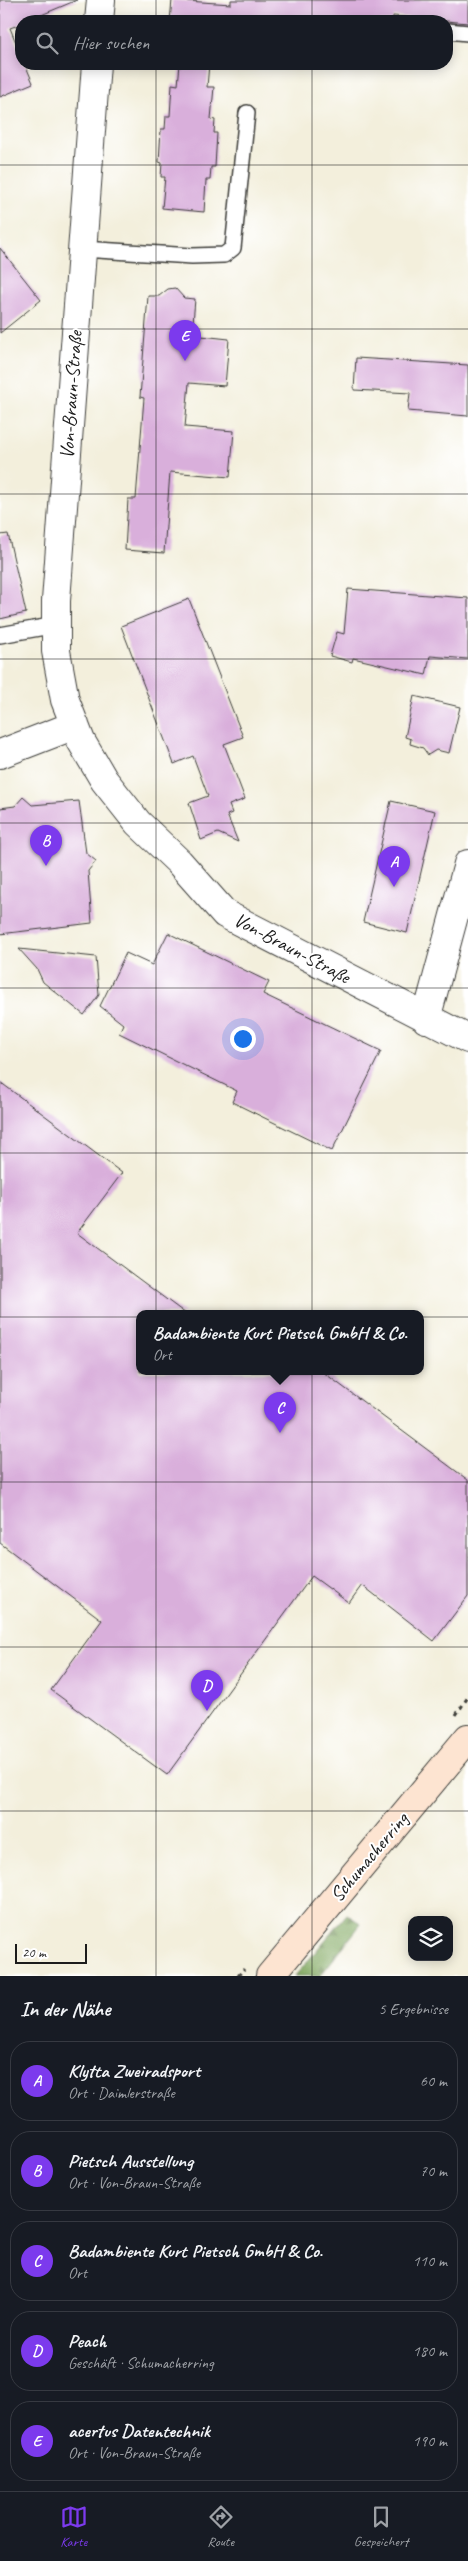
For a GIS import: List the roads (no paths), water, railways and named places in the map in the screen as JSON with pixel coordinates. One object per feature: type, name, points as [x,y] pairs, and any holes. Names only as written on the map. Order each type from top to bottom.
[{"type":"main road","name":"Schumacherring","points":[[270,1976],[464,1733]]},
{"type":"street","points":[[100,15],[101,0]]},
{"type":"street","name":"Von-Braun-Straße","points":[[96,70],[59,550],[56,651],[65,700],[81,741],[104,780],[138,823],[179,862],[225,914],[468,1039]]},
{"type":"street","points":[[0,754],[75,725]]},
{"type":"street","points":[[426,1018],[468,864]]},
{"type":"lane","points":[[453,32],[468,33]]},
{"type":"lane","points":[[82,249],[192,256],[224,255],[233,248],[247,113]]},
{"type":"lane","points":[[0,635],[56,625]]},
{"type":"place","name":"acertus Datentechnik","points":[[185,361]]},
{"type":"place","name":"Pietsch Ausstellung","points":[[46,866]]},
{"type":"place","name":"Klytta Zweiradsport","points":[[394,887]]},
{"type":"place","name":"Badambiente Kurt Pietsch GmbH & Co.","points":[[280,1433]]},
{"type":"place","name":"Peach","points":[[207,1711]]}]
